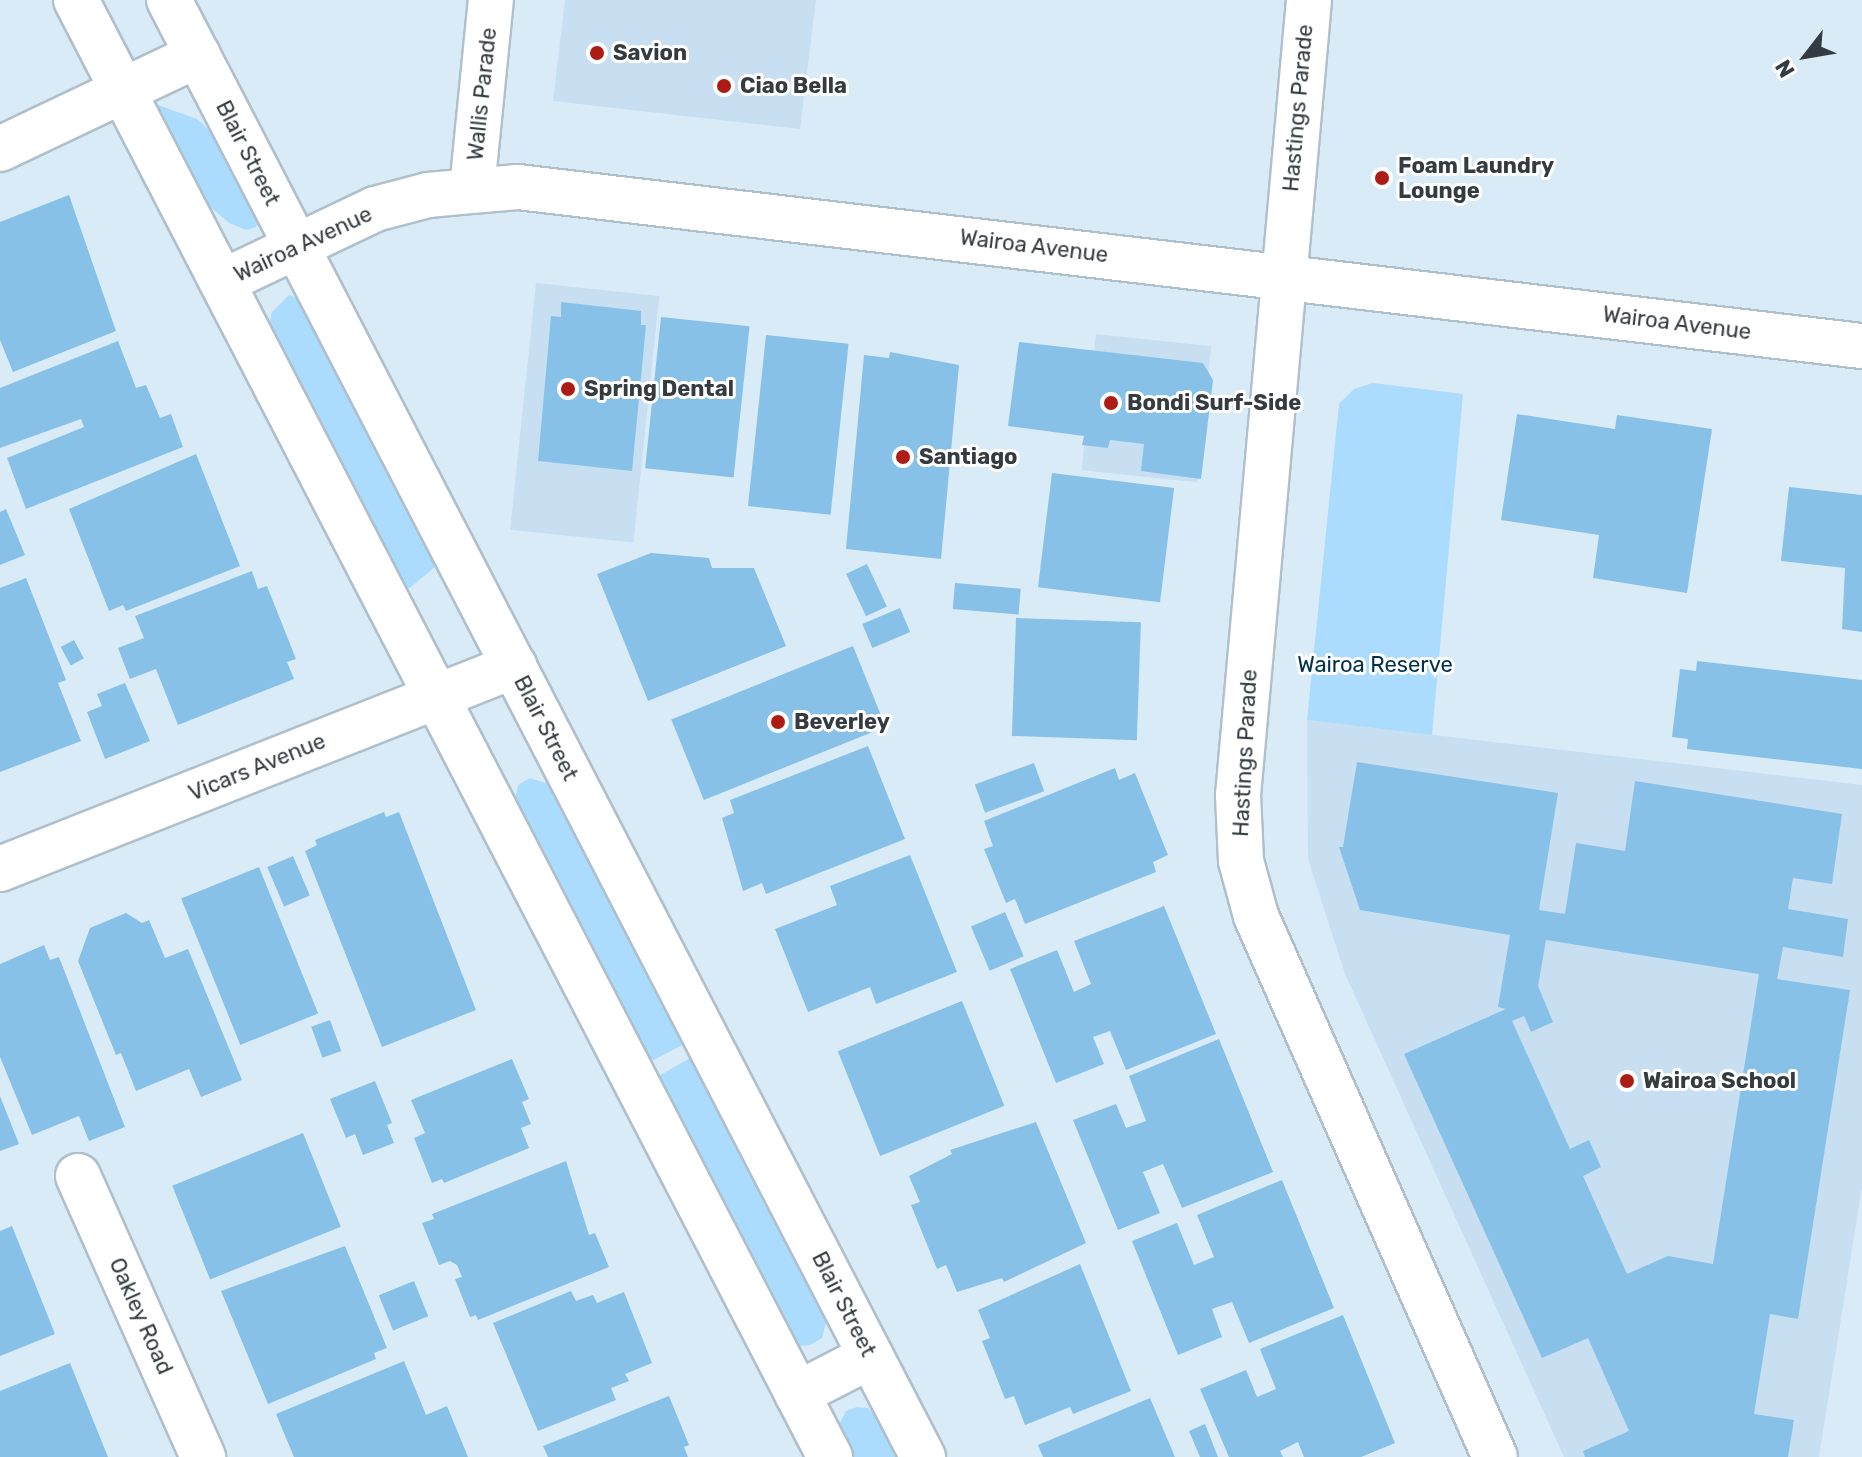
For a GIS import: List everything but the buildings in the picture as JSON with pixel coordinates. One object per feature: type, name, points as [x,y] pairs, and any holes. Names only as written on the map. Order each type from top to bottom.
[{"type":"street","points":[[76,0],[830,1457]]},
{"type":"street","name":"Blair Street","points":[[169,0],[923,1457]]},
{"type":"street","name":"Wallis Parade","points":[[472,189],[491,0]]},
{"type":"street","name":"Hastings Parade","points":[[1309,0],[1282,275],[1238,795],[1241,861],[1256,916],[1495,1457]]},
{"type":"street","points":[[0,149],[198,55]]},
{"type":"street","name":"Wairoa Avenue","points":[[222,282],[296,244],[375,209],[472,189],[518,187],[1862,346]]},
{"type":"street","name":"Vicars Avenue","points":[[0,869],[514,666]]},
{"type":"street","name":"Oakley Road","points":[[78,1176],[203,1457]]},
{"type":"street","points":[[797,1394],[871,1356]]},
{"type":"shaded area","points":[[565,0],[816,0],[800,129],[553,101]]},
{"type":"shaded area","points":[[536,283],[659,296],[633,543],[510,530]]},
{"type":"shaded area","name":"Bondi Surf-Side","points":[[1096,334],[1211,346],[1197,482],[1082,470]]},
{"type":"shaded area","name":"Wairoa School","points":[[1307,720],[1862,785],[1862,1187],[1819,1457],[1564,1457],[1345,974],[1308,859]]},
{"type":"green space","points":[[158,105],[197,119],[219,139],[260,221],[256,227],[246,230],[229,223],[201,199],[155,111]]},
{"type":"green space","points":[[289,295],[300,299],[432,549],[435,567],[410,588],[400,586],[268,329],[272,312]]},
{"type":"green space","name":"Wairoa Reserve","points":[[1373,383],[1463,394],[1432,735],[1307,720],[1339,404],[1354,389]]},
{"type":"green space","points":[[530,778],[555,786],[686,1043],[646,1064],[513,809],[518,785]]},
{"type":"green space","points":[[694,1056],[828,1314],[822,1338],[810,1345],[800,1346],[786,1338],[653,1079]]},
{"type":"green space","points":[[857,1407],[868,1408],[879,1419],[899,1457],[847,1457],[837,1429],[846,1411]]},
{"type":"place","name":"Savion","points":[[597,53]]},
{"type":"place","name":"Ciao Bella","points":[[724,86]]},
{"type":"place","name":"Foam Laundry Lounge","points":[[1382,178]]},
{"type":"place","name":"Spring Dental","points":[[568,389]]},
{"type":"place","name":"Bondi Surf-Side","points":[[1111,403]]},
{"type":"place","name":"Santiago","points":[[903,457]]},
{"type":"place","name":"Beverley","points":[[778,722]]},
{"type":"place","name":"Wairoa School","points":[[1627,1081]]}]
